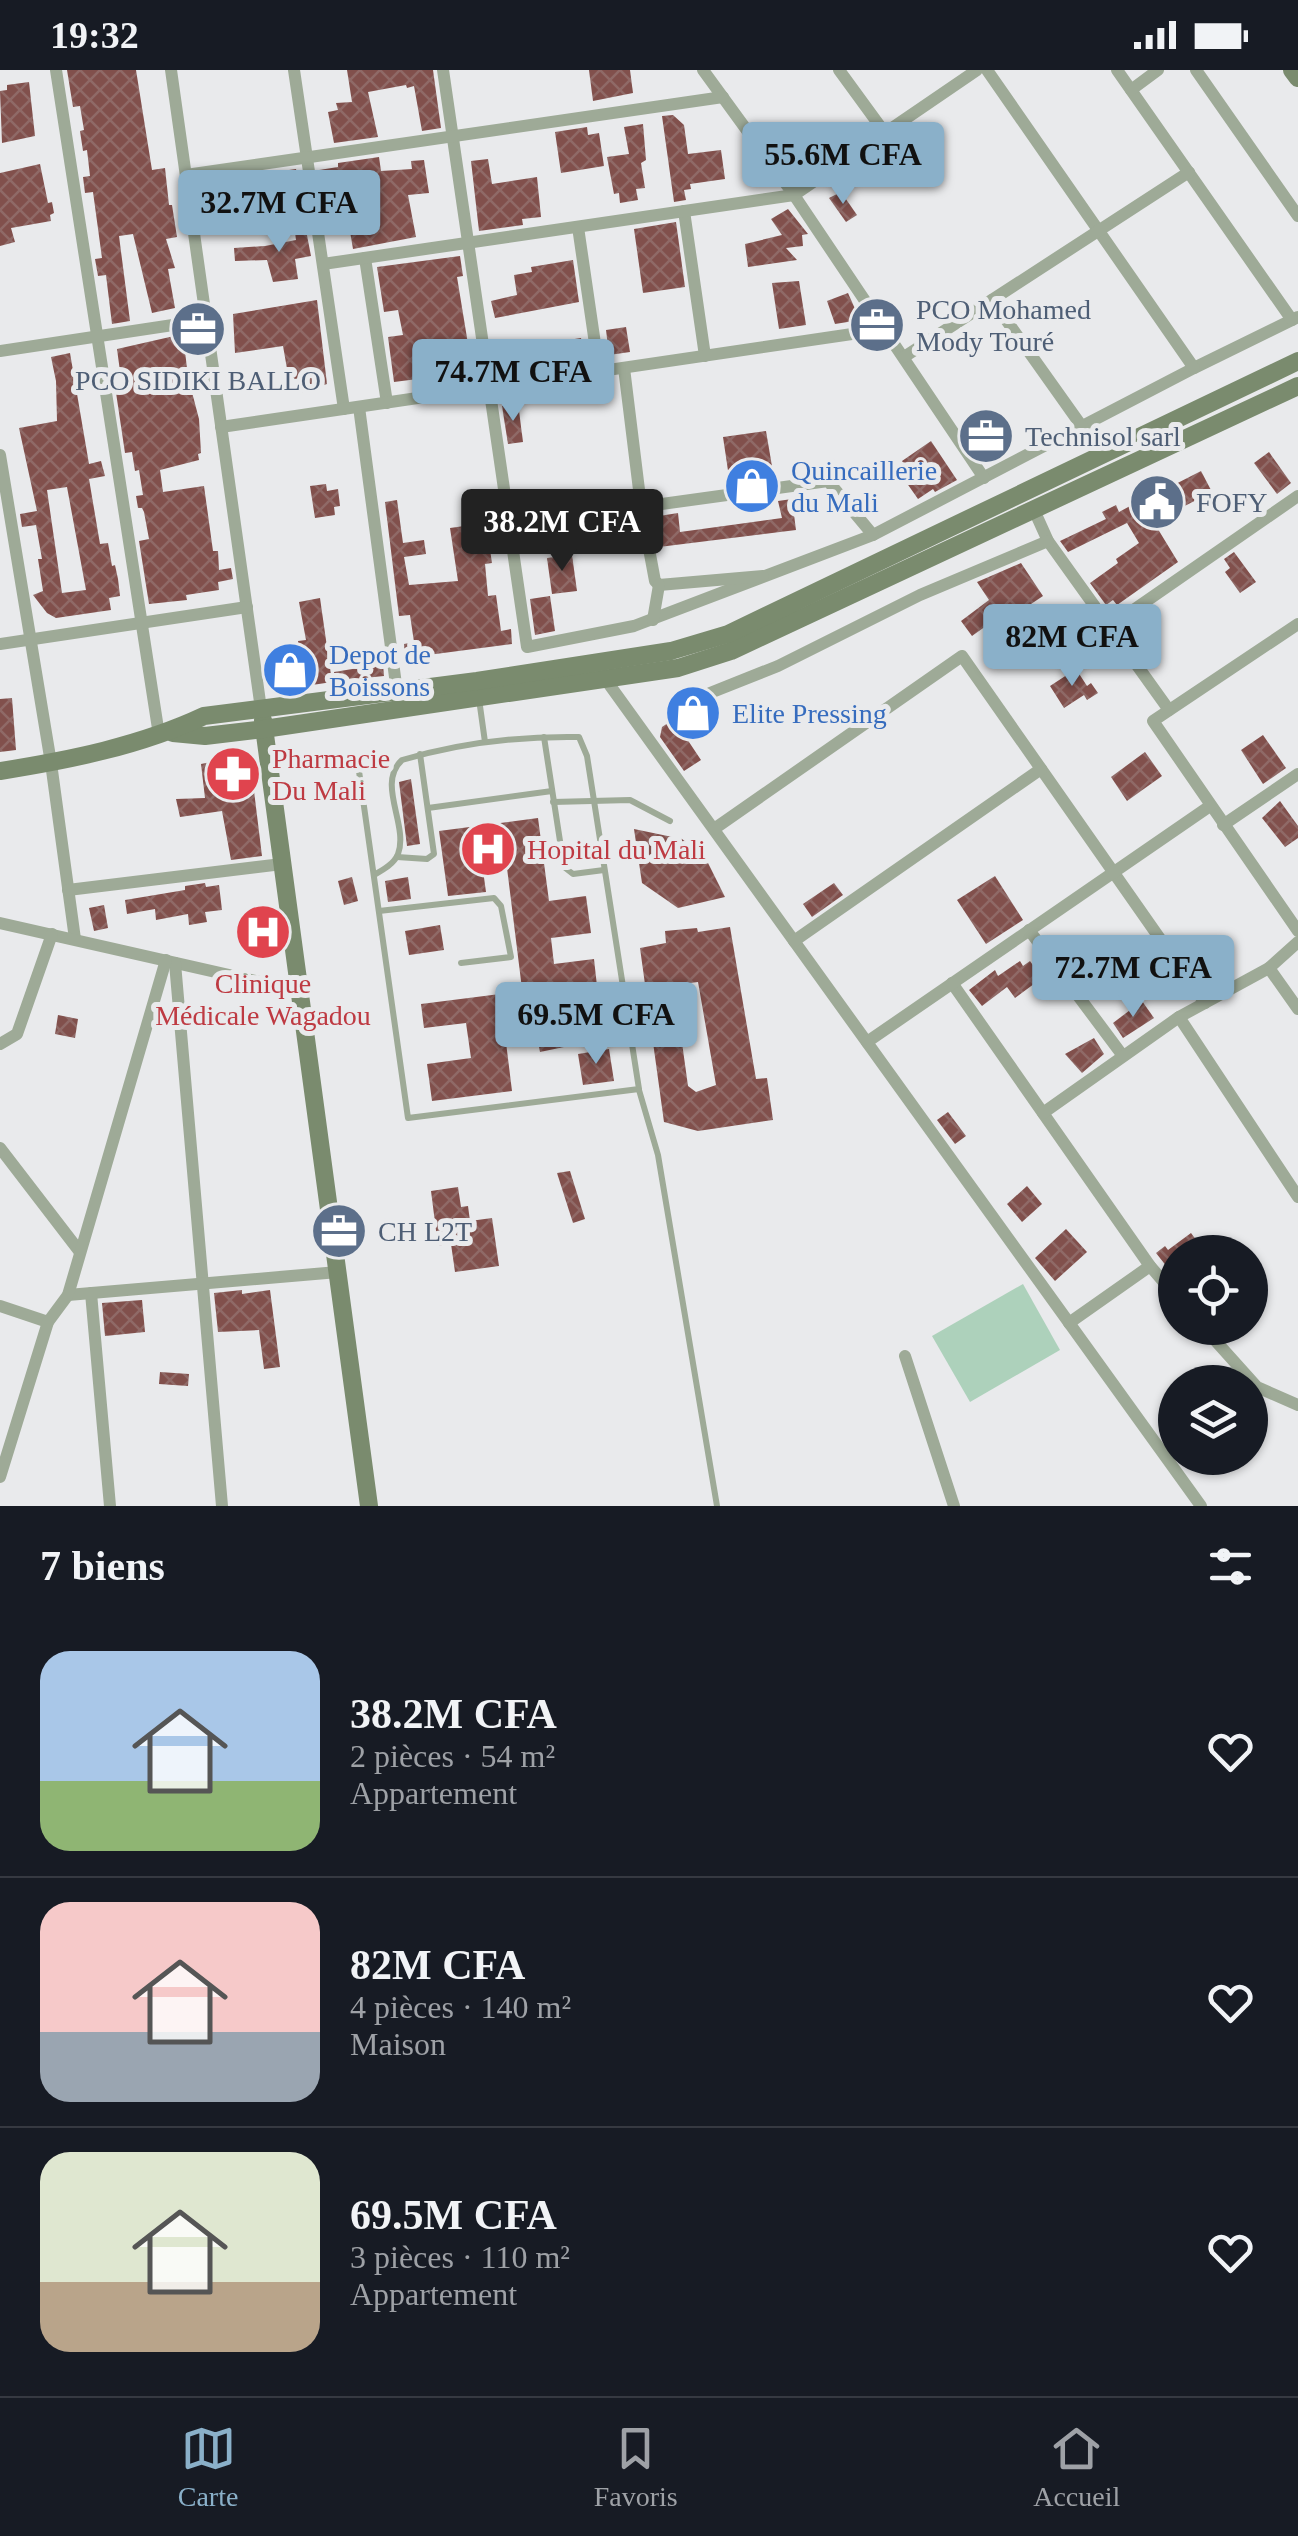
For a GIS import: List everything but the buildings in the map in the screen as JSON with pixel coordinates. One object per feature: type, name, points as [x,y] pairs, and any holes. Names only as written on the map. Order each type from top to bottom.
[{"type":"street","points":[[56,70],[163,734]]},
{"type":"street","points":[[171,70],[369,1506]]},
{"type":"street","points":[[294,70],[344,409]]},
{"type":"street","points":[[443,70],[528,647],[634,626],[872,536],[1295,319],[1117,70]]},
{"type":"street","points":[[704,70],[794,195],[984,478]]},
{"type":"street","points":[[840,70],[885,133]]},
{"type":"street","points":[[323,264],[794,195],[977,70]]},
{"type":"street","points":[[986,70],[1194,368]]},
{"type":"street","points":[[1132,90],[1158,70]]},
{"type":"street","points":[[1196,70],[1298,216]]},
{"type":"street","points":[[1292,70],[1298,78]]},
{"type":"street","points":[[186,176],[723,96]]},
{"type":"street","points":[[904,357],[1189,172]]},
{"type":"street","points":[[684,211],[705,356]]},
{"type":"street","points":[[578,227],[599,372]]},
{"type":"street","points":[[365,258],[387,402]]},
{"type":"street","points":[[992,300],[1083,428]]},
{"type":"street","points":[[0,351],[206,320]]},
{"type":"street","points":[[222,427],[886,330]]},
{"type":"street","points":[[163,734],[205,736],[264,729],[478,691],[728,634],[1298,361]]},
{"type":"street","points":[[624,368],[642,506],[655,581],[659,585]]},
{"type":"street","points":[[0,771],[51,763],[163,734],[204,716],[396,692],[478,691],[606,680],[678,668],[731,651],[1298,386]]},
{"type":"street","points":[[359,407],[396,692]]},
{"type":"street","points":[[0,455],[51,763],[75,940]]},
{"type":"street","points":[[510,524],[828,480],[872,536]]},
{"type":"street","points":[[1109,626],[1298,496]]},
{"type":"street","points":[[1034,510],[1048,541],[1169,710]]},
{"type":"street","points":[[710,693],[778,666],[920,595],[1048,541]]},
{"type":"street","points":[[659,585],[775,575]]},
{"type":"street","points":[[652,620],[659,585]]},
{"type":"street","points":[[0,644],[247,607]]},
{"type":"street","points":[[1298,624],[1153,721],[1298,931]]},
{"type":"street","points":[[714,829],[962,656],[1205,1003]]},
{"type":"street","points":[[606,680],[1202,1506]]},
{"type":"street","points":[[794,941],[1040,770]]},
{"type":"street","points":[[1223,825],[1298,774]]},
{"type":"street","points":[[867,1042],[1210,806]]},
{"type":"street","points":[[68,890],[282,864]]},
{"type":"street","points":[[0,923],[300,991]]},
{"type":"street","points":[[1029,930],[1123,1056]]},
{"type":"street","points":[[0,1044],[17,1034],[52,934]]},
{"type":"street","points":[[1043,1113],[1179,1017],[1269,968],[1298,942]]},
{"type":"street","points":[[0,1477],[48,1322],[68,1295],[171,962]]},
{"type":"street","points":[[171,962],[222,1506]]},
{"type":"street","points":[[1269,968],[1298,1008]]},
{"type":"street","points":[[952,984],[1158,1275]]},
{"type":"street","points":[[1179,1017],[1298,1197]]},
{"type":"street","points":[[0,1151],[80,1252]]},
{"type":"street","points":[[1070,1323],[1150,1266]]},
{"type":"street","points":[[68,1295],[338,1272]]},
{"type":"street","points":[[91,1292],[110,1506]]},
{"type":"street","points":[[0,1306],[48,1322]]},
{"type":"street","points":[[1219,1345],[1257,1387],[1298,1405]]},
{"type":"street","points":[[904,1356],[954,1506]]},
{"type":"lane","points":[[478,691],[485,742]]},
{"type":"lane","points":[[544,737],[564,868],[574,874],[604,870]]},
{"type":"lane","points":[[374,875],[400,849],[392,776],[402,760],[485,742],[580,738],[587,756],[639,1090],[658,1155],[717,1506]]},
{"type":"lane","points":[[397,856],[427,858],[434,854],[420,754]]},
{"type":"lane","points":[[358,764],[408,1118],[639,1090]]},
{"type":"lane","points":[[428,808],[552,791]]},
{"type":"lane","points":[[553,802],[630,800],[670,821]]},
{"type":"lane","points":[[379,911],[494,898],[502,906],[510,958],[460,963]]},
{"type":"green space","points":[[1023,1284],[1060,1350],[970,1402],[932,1336]]},
{"type":"place","name":"PCO Mohamed Mody Touré","points":[[877,325]]},
{"type":"place","name":"PCO SIDIKI BALLO","points":[[198,329]]},
{"type":"place","name":"Technisol sarl","points":[[986,436]]},
{"type":"place","name":"Quincaillerie du Mali","points":[[752,486]]},
{"type":"place","name":"FOFY","points":[[1157,502]]},
{"type":"place","name":"Depot de Boissons","points":[[290,670]]},
{"type":"place","name":"Elite Pressing","points":[[693,713]]},
{"type":"place","name":"Pharmacie Du Mali","points":[[233,774]]},
{"type":"place","name":"Hopital du Mali","points":[[488,849]]},
{"type":"place","name":"Clinique Médicale Wagadou","points":[[263,932]]},
{"type":"place","name":"CH L2T","points":[[339,1231]]}]
